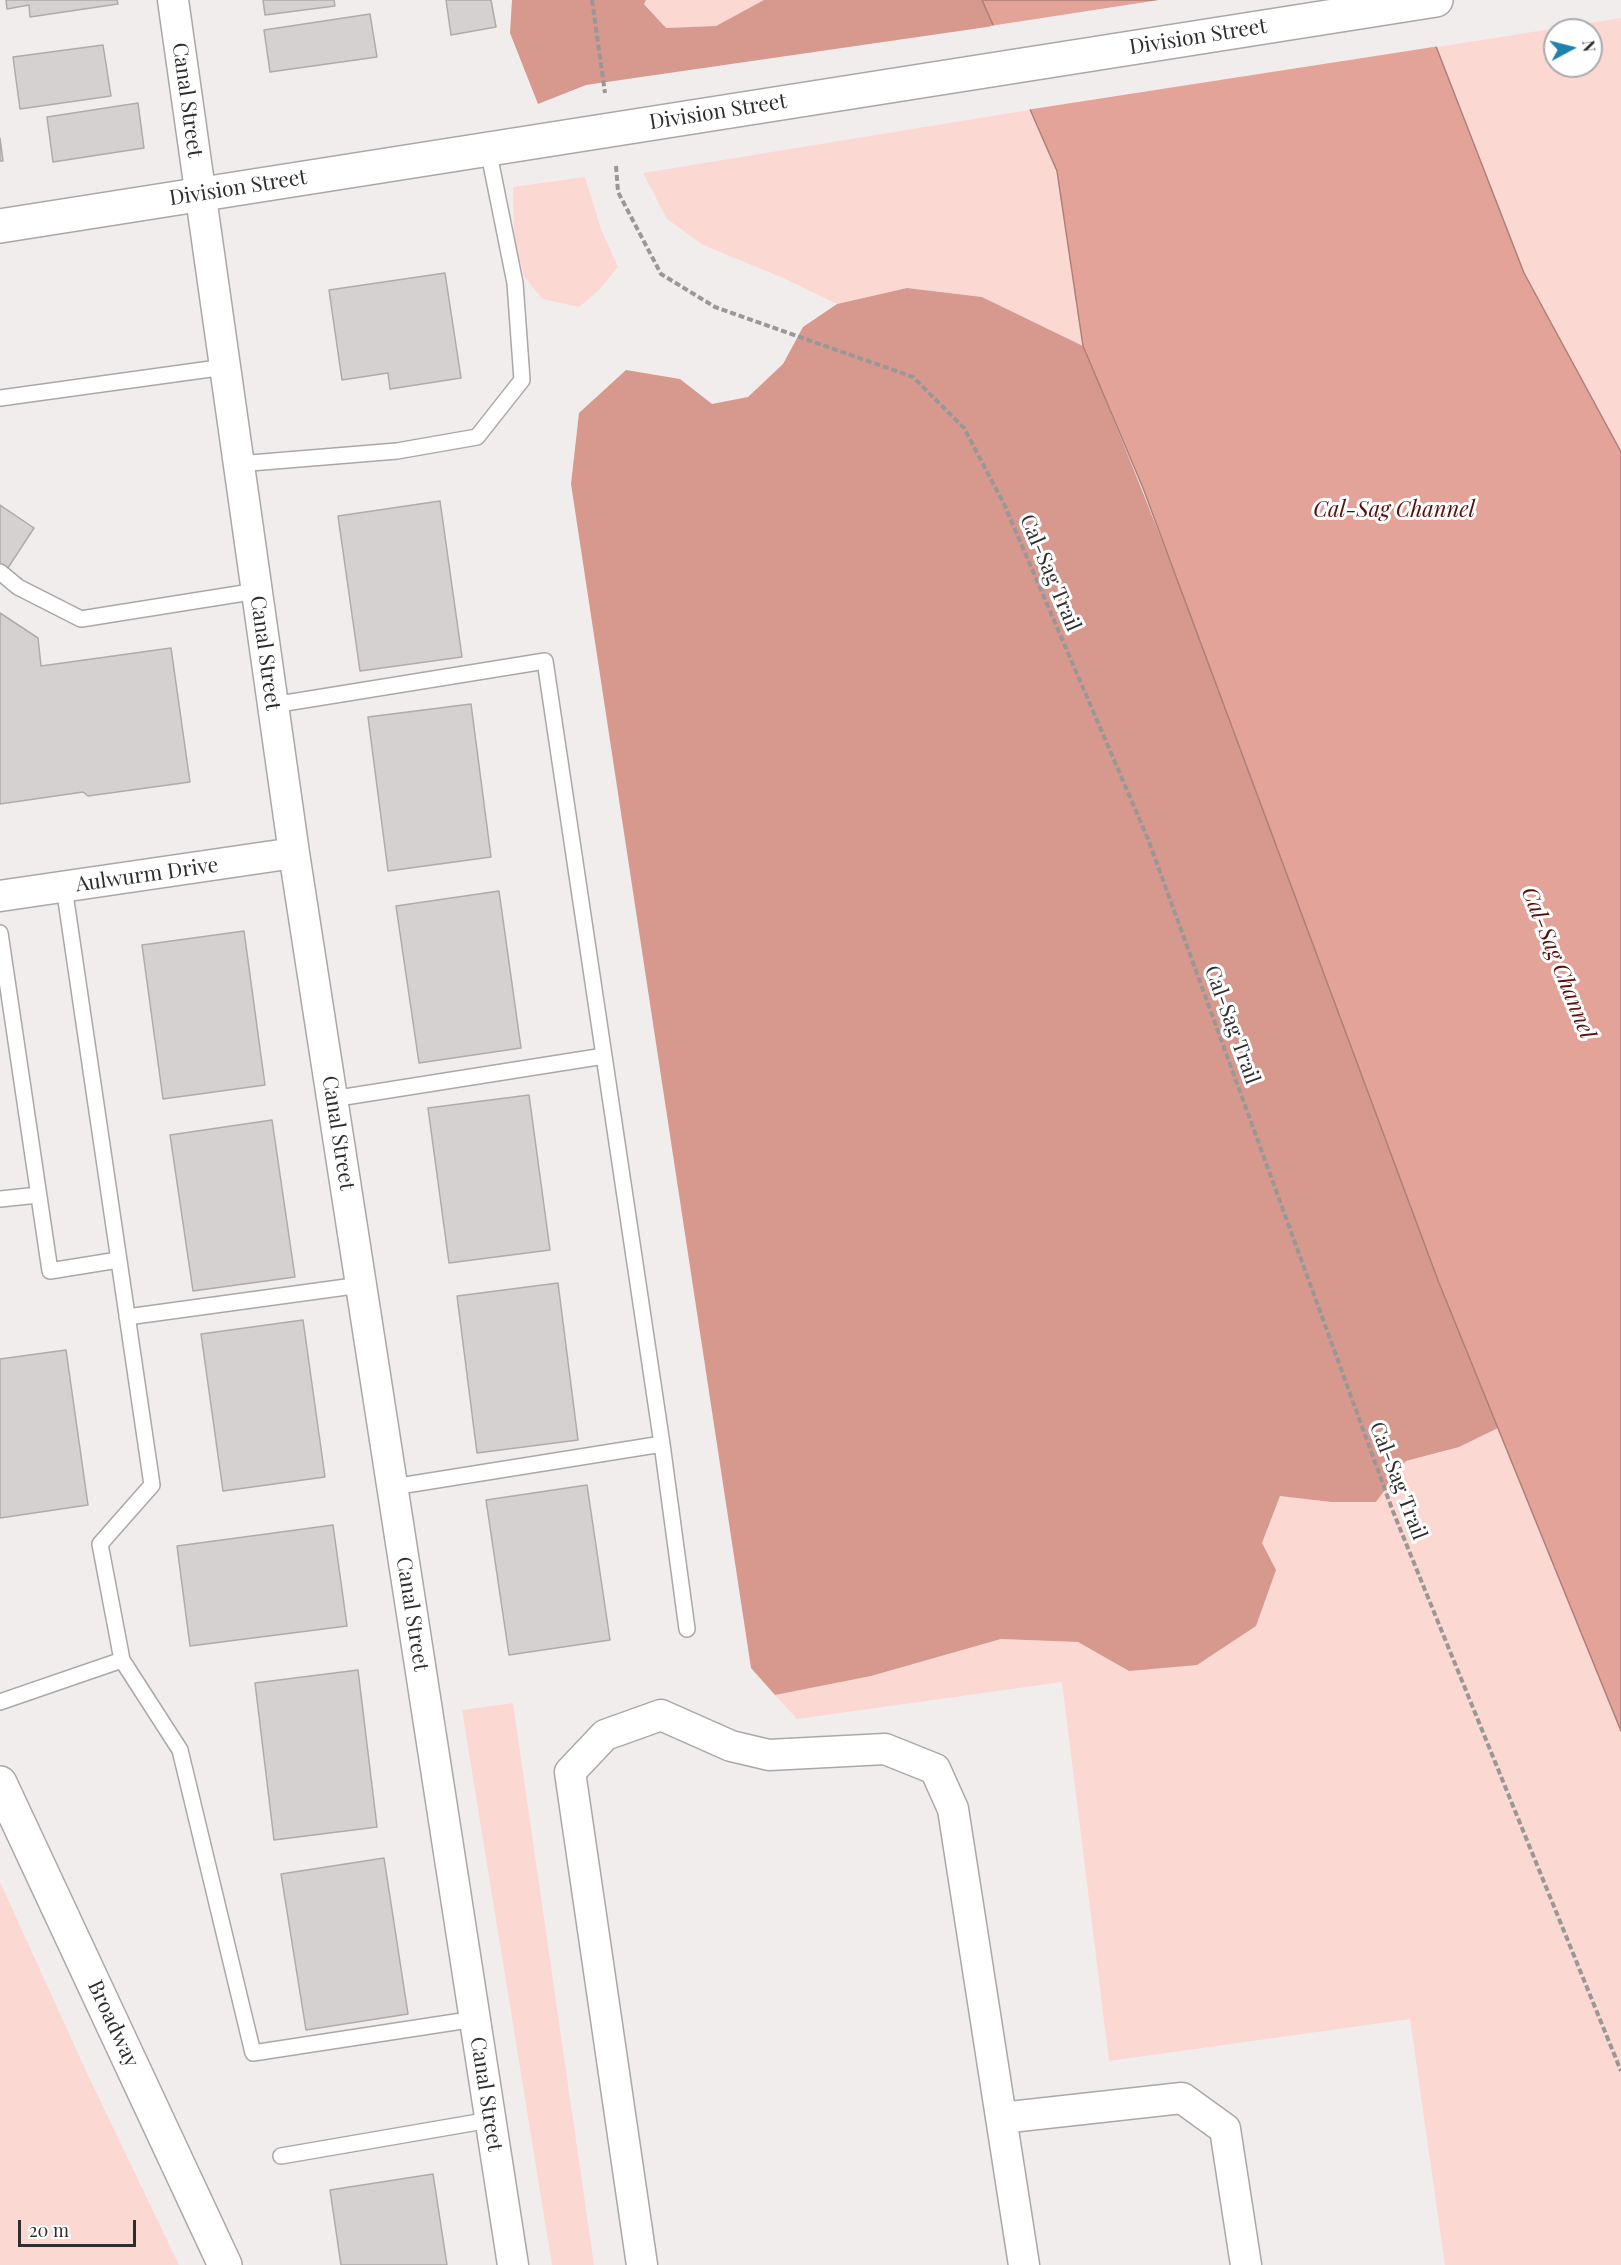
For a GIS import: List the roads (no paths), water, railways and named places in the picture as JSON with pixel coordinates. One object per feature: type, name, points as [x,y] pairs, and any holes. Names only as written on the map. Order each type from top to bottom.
[{"type":"street","name":"Canal Street","points":[[173,0],[294,853],[513,2265]]},
{"type":"street","name":"Division Street","points":[[0,226],[1437,0]]},
{"type":"street","name":"Aulwurm Drive","points":[[0,896],[294,853]]},
{"type":"street","points":[[642,2265],[570,1772],[605,1735],[661,1715],[731,1746],[769,1755],[885,1749],[935,1769],[953,1809],[1024,2265]]},
{"type":"street","name":"Broadway","points":[[0,1783],[225,2265]]},
{"type":"street","points":[[1001,2118],[1182,2097],[1225,2129],[1246,2265]]},
{"type":"lane","points":[[238,464],[397,451],[477,437],[485,428],[522,380],[515,283],[488,149]]},
{"type":"lane","points":[[0,398],[225,367]]},
{"type":"lane","points":[[0,572],[18,587],[81,619],[257,591]]},
{"type":"lane","points":[[273,705],[545,661],[662,1444],[687,1629]]},
{"type":"lane","points":[[64,887],[152,1485],[100,1544],[122,1660],[180,1750],[253,2053],[475,2019]]},
{"type":"lane","points":[[0,933],[50,1271],[118,1260]]},
{"type":"lane","points":[[332,1099],[604,1056]]},
{"type":"lane","points":[[0,1199],[38,1194]]},
{"type":"lane","points":[[127,1317],[361,1285]]},
{"type":"lane","points":[[393,1487],[662,1444]]},
{"type":"lane","points":[[0,1702],[122,1660]]},
{"type":"lane","points":[[281,2156],[490,2120]]},
{"type":"water","name":"Cal-Sag Channel","points":[[982,0],[1418,0],[1524,273],[1621,452],[1621,1731],[1439,1283],[1143,488],[1083,346],[1057,171]]}]
